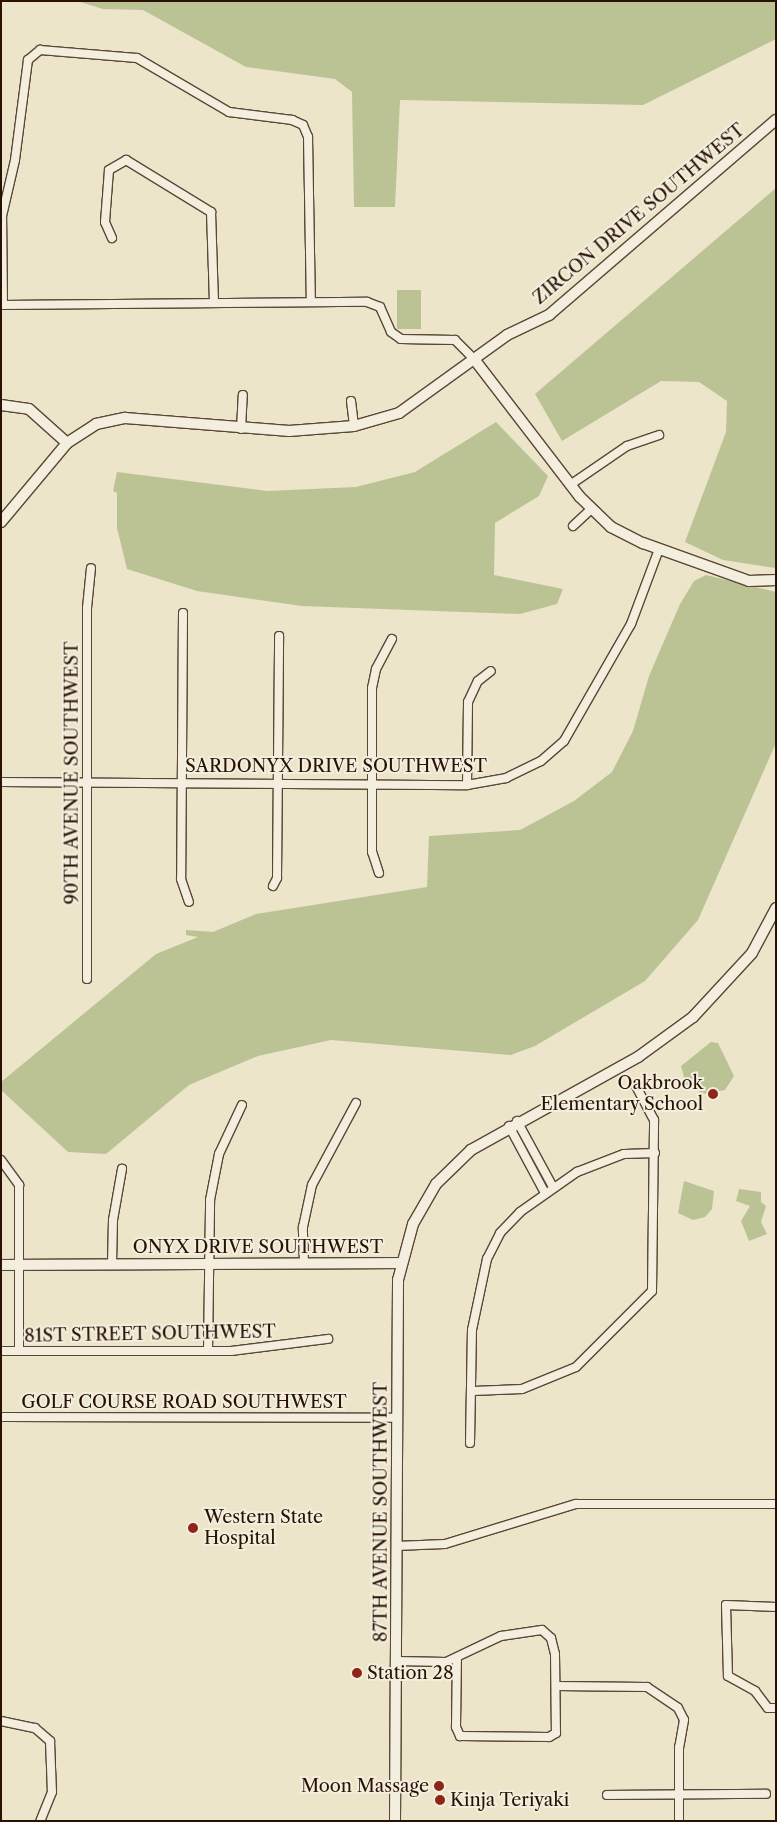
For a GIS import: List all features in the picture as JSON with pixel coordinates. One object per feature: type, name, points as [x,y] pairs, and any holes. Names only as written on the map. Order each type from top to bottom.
[{"type":"street","points":[[311,301],[308,137],[303,126],[292,120],[229,112],[137,58],[44,50],[30,55],[2,216],[2,305],[311,301],[372,303],[382,309],[394,335],[413,341],[455,340],[474,360],[570,485],[591,509],[612,527],[658,549],[749,580],[776,580]]},
{"type":"street","name":"ZIRCON DRIVE SOUTHWEST","points":[[1,522],[67,443],[96,424],[125,418],[241,429],[354,426],[399,413],[507,335],[549,315],[776,120]]},
{"type":"street","points":[[112,238],[105,222],[109,170],[122,160],[131,161],[211,212],[214,302]]},
{"type":"street","points":[[241,429],[243,395]]},
{"type":"street","points":[[351,401],[354,426]]},
{"type":"street","points":[[1,405],[29,409],[67,443]]},
{"type":"street","points":[[570,485],[627,446],[659,435]]},
{"type":"street","points":[[573,526],[591,509]]},
{"type":"street","name":"SARDONYX DRIVE SOUTHWEST","points":[[1,782],[276,781],[467,785],[524,771],[564,741],[632,624],[658,549]]},
{"type":"street","name":"90TH AVENUE SOUTHWEST","points":[[87,978],[87,782],[91,568]]},
{"type":"street","points":[[182,613],[181,880],[189,902]]},
{"type":"street","points":[[272,886],[277,878],[276,781],[279,636]]},
{"type":"street","points":[[379,873],[372,852],[373,682],[392,639]]},
{"type":"street","points":[[467,785],[468,702],[478,681],[490,671]]},
{"type":"street","name":"ONYX DRIVE SOUTHWEST","points":[[1,1265],[401,1263],[413,1224],[436,1184],[457,1162],[513,1123],[638,1057],[693,1018],[752,953],[776,908]]},
{"type":"street","points":[[473,1391],[522,1388],[576,1367],[652,1292],[654,1120],[636,1086]]},
{"type":"street","points":[[304,1262],[304,1227],[312,1184],[356,1103]]},
{"type":"street","points":[[208,1351],[208,1213],[216,1168],[242,1105]]},
{"type":"street","points":[[513,1123],[553,1187]]},
{"type":"street","points":[[513,1123],[545,1193]]},
{"type":"street","points":[[470,1443],[473,1391],[472,1330],[487,1259],[500,1233],[553,1187],[607,1160],[655,1154]]},
{"type":"street","points":[[1,1160],[18,1185],[19,1351]]},
{"type":"street","points":[[112,1264],[113,1220],[122,1169]]},
{"type":"street","name":"87TH AVENUE SOUTHWEST","points":[[396,1821],[397,1418],[401,1263]]},
{"type":"street","name":"81ST STREET SOUTHWEST","points":[[1,1351],[208,1351],[268,1349],[328,1339]]},
{"type":"street","name":"GOLF COURSE ROAD SOUTHWEST","points":[[1,1417],[397,1418]]},
{"type":"street","points":[[396,1546],[444,1544],[576,1504],[776,1504]]},
{"type":"street","points":[[776,1607],[726,1604],[728,1676],[755,1691],[768,1708],[776,1708]]},
{"type":"street","points":[[397,1661],[457,1658],[501,1636],[542,1630],[554,1648],[557,1728],[552,1736],[462,1737],[456,1726],[457,1658]]},
{"type":"street","points":[[556,1686],[652,1688],[682,1714],[679,1748],[679,1821]]},
{"type":"street","points":[[1,1721],[35,1728],[50,1740],[52,1792],[40,1821]]},
{"type":"street","points":[[607,1795],[766,1794]]},
{"type":"green space","points":[[77,1],[776,1],[776,39],[643,105],[400,100],[395,207],[354,207],[352,92],[335,79],[246,67],[143,10],[103,9]]},
{"type":"green space","points":[[776,188],[775,568],[723,560],[685,542],[726,432],[727,401],[699,382],[661,381],[562,441],[535,394]]},
{"type":"green space","points":[[397,290],[421,290],[421,329],[397,329]]},
{"type":"green space","points":[[496,422],[548,476],[539,496],[495,523],[494,575],[563,589],[557,604],[520,614],[302,606],[197,591],[127,569],[117,528],[117,493],[113,491],[117,472],[267,491],[356,487],[415,472]]},
{"type":"green space","points":[[706,575],[776,592],[776,743],[698,920],[645,981],[535,1046],[511,1055],[331,1040],[258,1056],[189,1085],[106,1154],[68,1152],[1,1090],[1,1082],[156,954],[198,937],[186,935],[186,930],[213,932],[256,914],[427,887],[429,836],[520,830],[574,801],[612,772],[633,731],[649,676],[680,604],[694,581]]},
{"type":"green space","points":[[711,1042],[718,1043],[734,1076],[725,1090],[703,1094],[686,1084],[681,1066]]},
{"type":"green space","points":[[684,1181],[714,1191],[712,1209],[705,1217],[693,1220],[678,1213]]},
{"type":"green space","points":[[739,1189],[761,1192],[761,1202],[766,1206],[761,1222],[767,1234],[749,1241],[741,1221],[750,1206],[736,1201]]},
{"type":"place","name":"Oakbrook Elementary School","points":[[713,1094]]},
{"type":"place","name":"Western State Hospital","points":[[193,1528]]},
{"type":"place","name":"Station 28","points":[[357,1673]]},
{"type":"place","name":"Moon Massage","points":[[439,1786]]},
{"type":"place","name":"Kinja Teriyaki","points":[[440,1800]]}]
